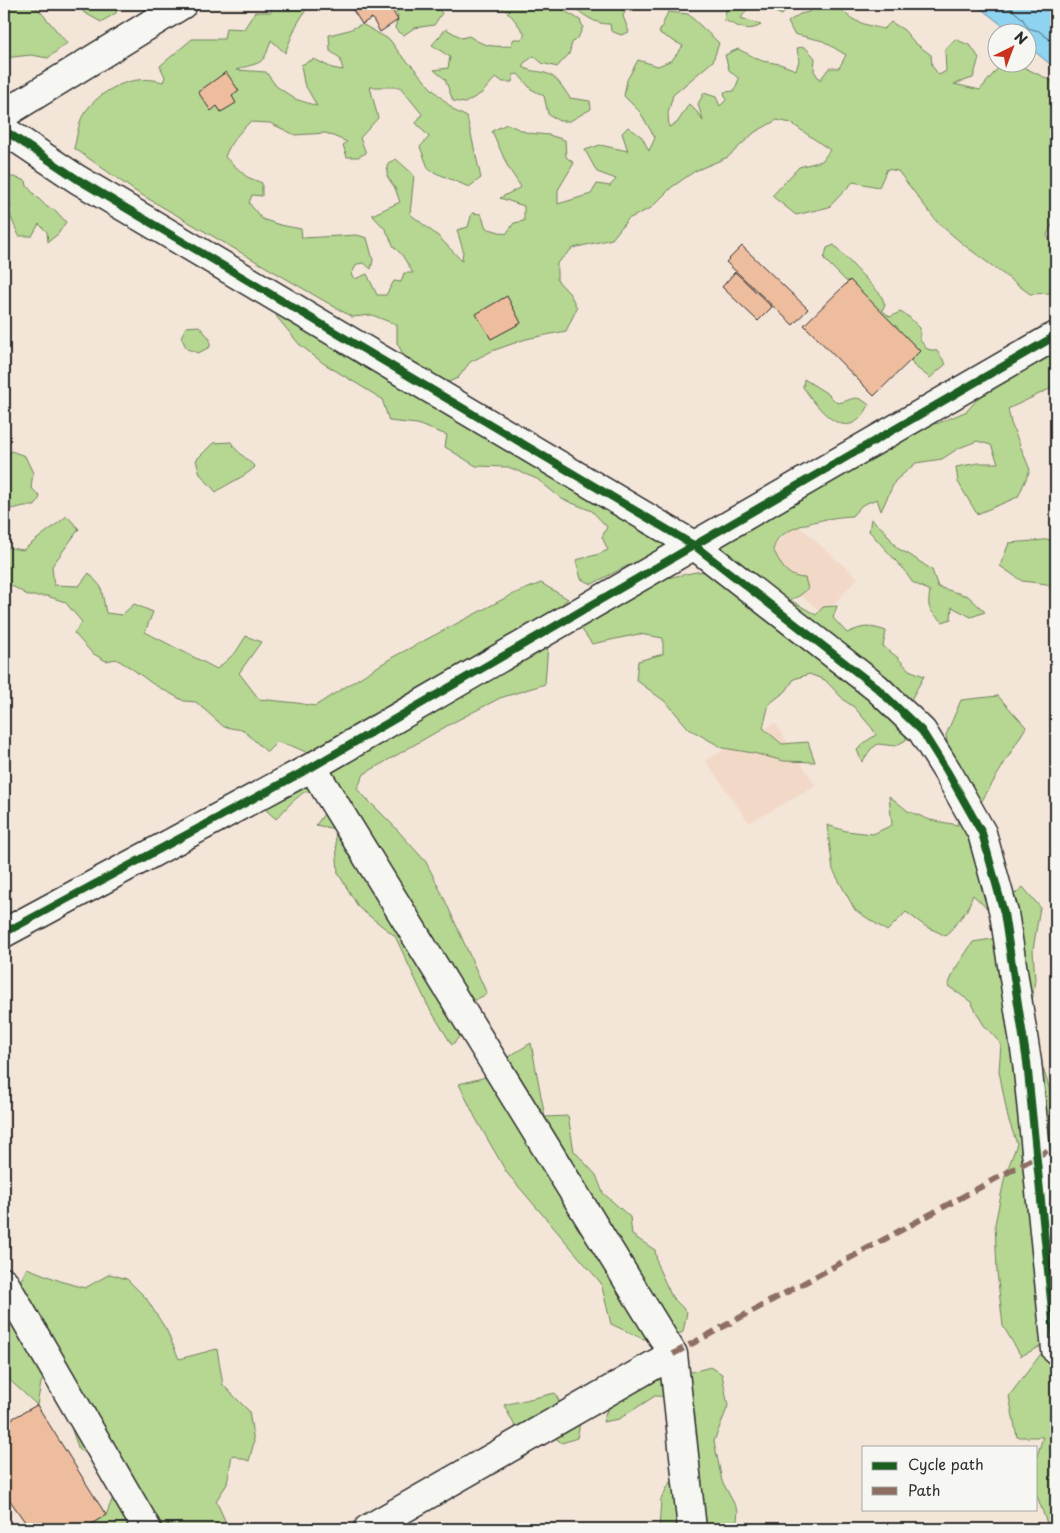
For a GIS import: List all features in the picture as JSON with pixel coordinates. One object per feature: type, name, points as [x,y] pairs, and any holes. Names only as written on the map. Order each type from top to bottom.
[{"type":"street","points":[[4,114],[183,4]]},
{"type":"street","points":[[4,130],[77,179],[695,546],[877,688],[922,731],[982,833],[1004,913],[1027,1062],[1056,1350]]},
{"type":"street","points":[[4,933],[312,767],[1056,336]]},
{"type":"street","points":[[312,767],[673,1354],[692,1529]]},
{"type":"street","points":[[4,1282],[147,1529]]},
{"type":"street","points":[[368,1529],[673,1354]]},
{"type":"shaded area","points":[[795,523],[858,578],[824,615],[761,561]]},
{"type":"shaded area","points":[[775,723],[816,786],[749,823],[705,760]]},
{"type":"green space","points":[[4,4],[34,4],[67,43],[48,58],[31,55],[4,58]]},
{"type":"green space","points":[[86,4],[119,4],[116,13],[101,22],[83,12]]},
{"type":"green space","points":[[274,4],[336,4],[307,8],[296,26],[285,53],[271,40],[266,55],[260,62],[236,70],[266,72],[276,86],[295,99],[317,106],[304,83],[301,65],[314,59],[332,68],[343,70],[340,58],[330,51],[329,35],[349,30],[362,24],[390,40],[430,87],[455,111],[467,117],[481,178],[469,187],[429,170],[420,147],[429,137],[416,123],[422,114],[400,87],[370,87],[378,118],[360,138],[366,153],[358,157],[347,157],[343,145],[347,142],[326,133],[295,135],[270,123],[250,122],[229,147],[225,157],[247,177],[262,183],[262,196],[252,195],[249,203],[262,219],[301,229],[302,238],[357,235],[367,238],[373,260],[371,269],[364,263],[357,264],[351,275],[355,279],[367,274],[377,295],[386,295],[394,281],[401,282],[404,273],[413,273],[402,255],[394,247],[386,230],[372,215],[400,202],[395,188],[387,176],[388,163],[396,159],[414,175],[410,214],[438,236],[462,261],[463,250],[457,230],[468,227],[472,213],[481,214],[486,228],[506,234],[514,223],[524,221],[524,206],[500,198],[521,187],[508,167],[492,131],[507,124],[528,133],[549,135],[565,140],[566,157],[574,163],[558,190],[558,204],[591,194],[597,184],[610,186],[616,179],[597,172],[585,150],[600,145],[628,151],[622,133],[628,127],[642,137],[649,151],[655,138],[640,112],[624,96],[627,80],[638,60],[658,66],[672,60],[683,46],[659,33],[668,12],[688,14],[719,43],[713,61],[673,95],[668,113],[669,127],[677,123],[689,104],[703,121],[698,104],[704,93],[716,97],[720,106],[726,100],[724,92],[734,91],[739,79],[729,70],[725,55],[738,49],[762,61],[780,64],[796,70],[799,61],[797,48],[805,47],[815,58],[814,71],[820,80],[829,68],[839,68],[846,55],[823,41],[794,34],[788,22],[800,14],[809,12],[813,4],[839,4],[852,19],[878,28],[884,29],[891,22],[904,30],[915,43],[931,55],[932,66],[939,75],[946,71],[945,50],[955,39],[971,46],[979,58],[973,78],[954,84],[980,90],[995,72],[1033,72],[1056,83],[1056,222],[1052,225],[1047,235],[1056,251],[1056,284],[1052,293],[1030,294],[964,245],[937,222],[898,171],[887,169],[879,187],[853,182],[829,207],[796,215],[772,196],[799,167],[822,161],[830,150],[791,123],[777,120],[755,132],[728,157],[695,171],[672,187],[651,208],[628,219],[612,239],[573,248],[557,263],[557,280],[570,294],[577,308],[566,331],[526,339],[492,351],[470,362],[458,378],[434,388],[415,376],[397,343],[397,325],[372,315],[352,317],[135,191],[74,148],[83,115],[98,98],[108,91],[118,85],[140,80],[163,82],[165,77],[160,66],[192,39],[224,39],[226,28],[244,29],[255,12],[271,12]]},
{"type":"green space","points":[[397,4],[432,4],[442,13],[434,25],[414,28],[404,35],[395,28],[398,16],[395,10]]},
{"type":"green space","points":[[491,4],[553,4],[580,20],[583,27],[579,36],[572,43],[569,54],[557,67],[542,63],[534,56],[522,66],[528,70],[545,73],[553,77],[570,98],[590,101],[591,109],[570,121],[559,121],[548,114],[544,96],[531,89],[518,74],[513,75],[512,82],[503,82],[496,77],[482,93],[465,103],[453,101],[445,79],[434,70],[448,68],[450,57],[432,45],[446,29],[462,38],[469,36],[484,44],[498,46],[510,46],[514,39],[522,39],[525,34],[507,11]]},
{"type":"green space","points":[[569,4],[646,4],[642,9],[626,9],[623,16],[629,32],[621,35],[611,31],[610,24],[599,23],[583,15]]},
{"type":"green space","points":[[730,4],[751,4],[741,18],[761,25],[747,29],[724,20],[727,6]]},
{"type":"green space","points":[[765,4],[791,4],[782,15],[773,11]]},
{"type":"green space","points":[[4,177],[14,177],[26,181],[27,186],[47,207],[55,210],[66,222],[58,234],[48,242],[47,232],[39,224],[32,236],[19,236],[8,211],[11,205],[4,205]]},
{"type":"green space","points":[[834,245],[881,295],[885,305],[882,310],[890,317],[900,312],[909,317],[920,328],[920,340],[927,349],[937,351],[946,364],[930,378],[913,365],[911,360],[920,351],[850,281],[846,281],[824,259],[827,248]]},
{"type":"green space","points":[[292,309],[353,350],[392,383],[440,408],[630,523],[644,534],[666,545],[652,559],[627,566],[592,584],[581,579],[576,560],[608,550],[602,537],[607,527],[592,511],[562,499],[537,479],[508,467],[476,466],[445,447],[447,435],[417,424],[389,421],[382,399],[323,363],[299,344],[276,316]]},
{"type":"green space","points":[[199,326],[210,339],[210,347],[198,353],[187,349],[181,337],[186,327]]},
{"type":"green space","points":[[1056,353],[1056,386],[1008,409],[1011,423],[1030,470],[1018,497],[977,514],[958,482],[956,467],[978,463],[998,463],[991,445],[977,441],[959,448],[942,459],[916,463],[895,481],[881,511],[877,499],[862,505],[852,516],[825,519],[805,524],[788,531],[780,537],[773,549],[784,569],[793,575],[805,578],[808,589],[790,600],[816,615],[823,607],[837,606],[833,618],[847,633],[866,627],[886,631],[883,646],[909,670],[924,676],[908,705],[906,740],[895,746],[878,744],[871,749],[862,762],[857,750],[876,735],[872,728],[854,707],[845,701],[825,680],[809,674],[794,679],[786,691],[769,704],[763,728],[782,744],[808,742],[815,762],[784,761],[723,748],[689,729],[667,703],[636,680],[638,661],[663,654],[663,638],[639,634],[592,644],[576,621],[637,584],[696,572],[743,570],[720,548],[729,536],[785,500],[826,487],[824,480],[895,430],[939,423],[967,411],[986,389],[1038,357]]},
{"type":"green space","points":[[804,379],[828,394],[837,403],[857,398],[869,405],[861,418],[852,424],[834,421],[817,406],[803,387]]},
{"type":"green space","points":[[231,442],[255,467],[216,492],[200,474],[196,460],[213,443]]},
{"type":"green space","points":[[11,451],[25,456],[33,473],[31,487],[40,497],[35,506],[12,509],[4,505],[4,459]]},
{"type":"green space","points":[[67,516],[79,529],[52,566],[54,585],[79,586],[89,573],[101,587],[106,613],[122,615],[134,604],[153,612],[145,632],[217,669],[236,652],[246,636],[261,642],[239,673],[259,699],[315,706],[393,657],[511,595],[541,583],[568,599],[531,631],[548,645],[545,684],[500,698],[452,723],[364,774],[357,789],[426,862],[487,994],[471,1002],[470,1025],[452,1045],[428,1006],[395,936],[359,908],[338,873],[335,829],[316,825],[324,814],[339,816],[322,791],[304,792],[276,819],[266,810],[276,795],[315,756],[277,742],[267,752],[243,730],[224,727],[196,702],[184,701],[153,684],[116,659],[106,661],[92,653],[74,633],[82,622],[65,602],[47,596],[29,596],[4,581],[4,547],[23,550]]},
{"type":"green space","points":[[871,519],[884,530],[897,548],[932,570],[938,587],[968,596],[985,612],[971,617],[952,607],[951,619],[943,622],[930,609],[930,591],[912,582],[904,570],[869,531]]},
{"type":"green space","points":[[1056,539],[1056,594],[1047,584],[1022,581],[1000,566],[1009,543]]},
{"type":"green space","points":[[998,696],[1026,727],[974,814],[998,908],[1023,887],[1040,907],[1033,950],[1035,980],[1029,1025],[1052,1096],[1049,1130],[1056,1129],[1056,1529],[1049,1529],[1038,1499],[1038,1453],[1043,1437],[1017,1437],[1009,1396],[1050,1342],[1021,1356],[1003,1326],[997,1272],[995,1224],[1005,1176],[1017,1144],[1008,1118],[999,1071],[1001,1044],[983,1024],[971,1002],[948,986],[955,969],[973,942],[1016,935],[973,895],[967,910],[946,936],[925,926],[906,912],[887,931],[855,910],[833,870],[827,825],[846,831],[873,834],[892,825],[889,796],[908,811],[930,820],[958,825],[946,735],[961,700]]},
{"type":"green space","points":[[531,1043],[545,1117],[568,1116],[574,1151],[596,1175],[603,1193],[630,1217],[632,1235],[655,1250],[658,1267],[672,1297],[687,1312],[683,1332],[671,1338],[643,1339],[611,1324],[601,1283],[507,1173],[476,1119],[459,1084],[486,1077],[508,1057]]},
{"type":"green space","points":[[27,1268],[85,1288],[110,1274],[127,1279],[146,1298],[167,1331],[179,1359],[217,1349],[223,1385],[249,1411],[254,1442],[249,1461],[232,1455],[227,1484],[216,1501],[229,1529],[170,1529],[168,1523],[166,1529],[81,1529],[106,1515],[118,1485],[114,1466],[79,1450],[72,1430],[94,1419],[84,1392],[49,1340],[47,1373],[41,1383],[37,1405],[4,1375],[4,1289],[17,1288]]},
{"type":"green space","points":[[711,1367],[722,1374],[728,1406],[714,1441],[722,1481],[738,1511],[736,1529],[659,1529],[661,1499],[670,1482],[687,1480],[677,1397],[655,1396],[619,1419],[603,1422],[615,1385],[626,1377],[687,1373]]},
{"type":"green space","points":[[555,1393],[569,1421],[580,1423],[577,1438],[562,1443],[554,1437],[518,1432],[504,1405]]},
{"type":"water","points":[[975,4],[1056,4],[1056,69],[1038,54],[1038,22],[998,22]]},
{"type":"building","points":[[349,4],[394,4],[390,6],[398,20],[380,32],[372,18],[362,24]]},
{"type":"building","points":[[226,72],[239,91],[232,96],[236,103],[221,112],[217,106],[211,111],[198,92]]},
{"type":"building","points":[[742,246],[808,309],[793,325],[726,262]]},
{"type":"building","points":[[735,272],[772,307],[758,321],[722,287]]},
{"type":"building","points":[[850,280],[920,351],[874,396],[804,325]]},
{"type":"building","points":[[507,296],[521,323],[491,339],[476,314]]},
{"type":"building","points":[[37,1405],[106,1515],[83,1529],[30,1529],[4,1492],[4,1423]]},
{"type":"marked path","points":[[673,1354],[1056,1146]]},
{"type":"cycle path","points":[[4,130],[77,179],[695,546],[877,688],[922,731],[982,833],[1004,913],[1027,1062],[1056,1350]]},
{"type":"cycle path","points":[[4,933],[312,767],[1056,336]]}]
